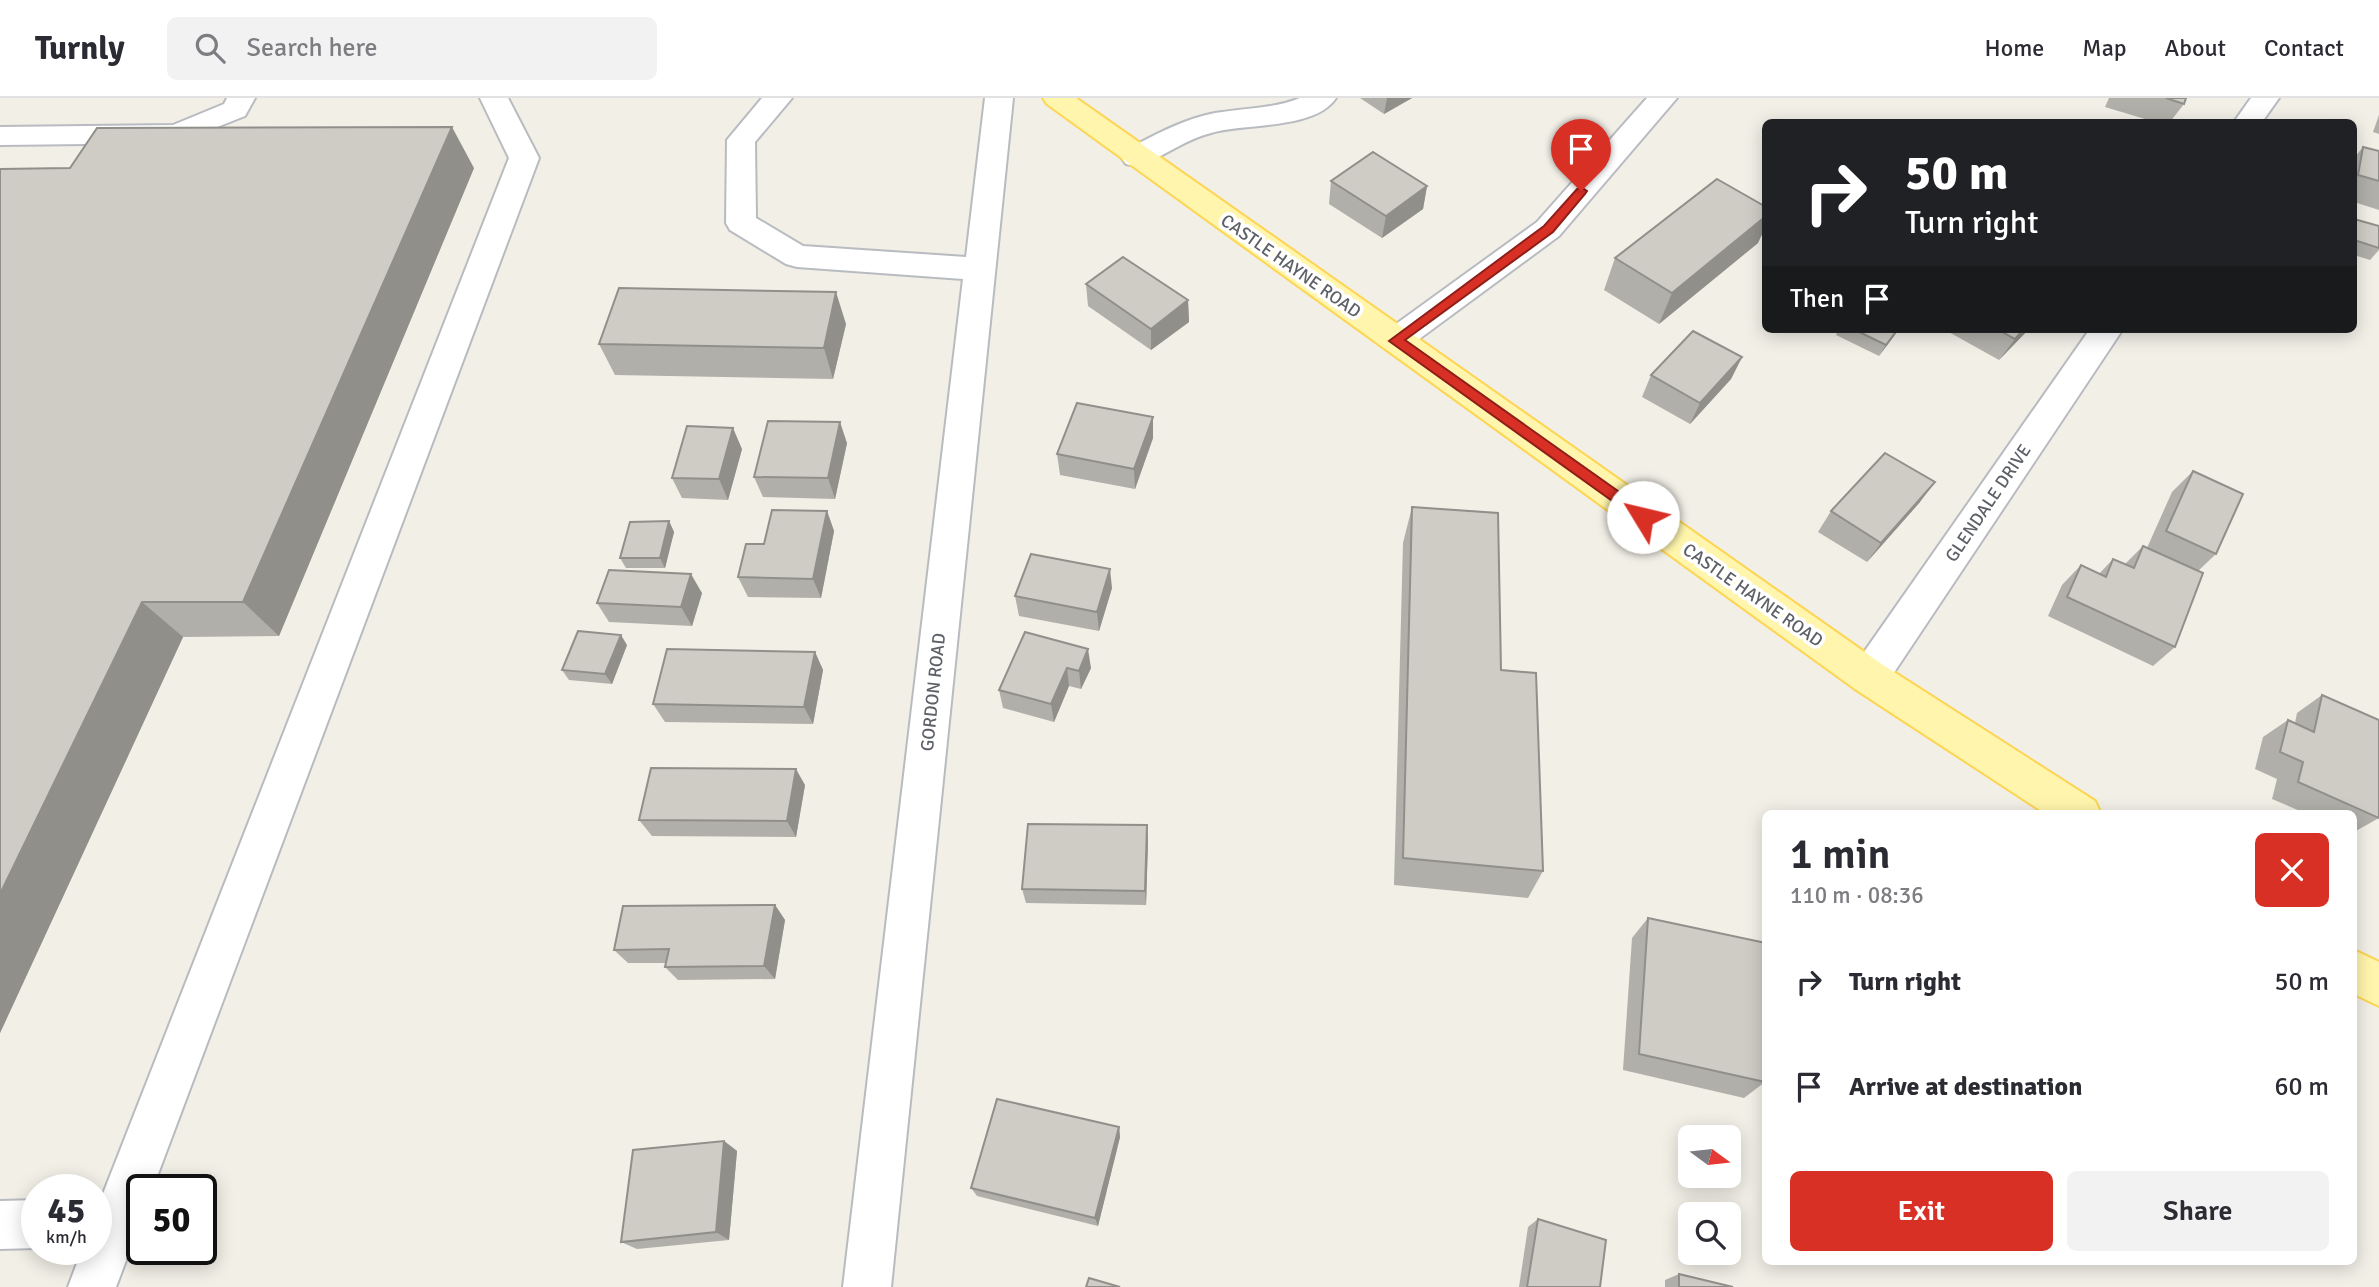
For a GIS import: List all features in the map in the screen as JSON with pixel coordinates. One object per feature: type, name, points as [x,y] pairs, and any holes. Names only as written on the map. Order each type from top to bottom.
[{"type":"main road","name":"CASTLE HAYNE ROAD","points":[[1057,98],[1136,157],[1869,677],[2075,810]]},
{"type":"main road","points":[[2357,973],[2379,985]]},
{"type":"street","points":[[0,136],[177,134],[235,110],[241,98]]},
{"type":"street","points":[[112,1208],[524,158],[494,98]]},
{"type":"street","points":[[778,98],[741,140],[741,223],[797,256],[980,269]]},
{"type":"street","name":"GORDON ROAD","points":[[867,1287],[999,98]]},
{"type":"street","points":[[1136,157],[1191,129],[1216,122],[1286,114],[1322,98]]},
{"type":"street","points":[[1396,341],[1548,229],[1663,98]]},
{"type":"street","points":[[2250,119],[2265,98]]},
{"type":"street","name":"GLENDALE DRIVE","points":[[1869,677],[2104,333]]},
{"type":"street","points":[[0,1225],[21,1224]]},
{"type":"street","points":[[92,1287],[97,1265]]},
{"type":"building","points":[[2166,98],[2186,98],[2184,104]]},
{"type":"building","points":[[452,127],[243,602],[142,602],[0,894],[0,169],[70,168],[97,128]]},
{"type":"building","points":[[2363,147],[2379,151],[2379,181],[2358,175]]},
{"type":"building","points":[[1373,152],[1427,186],[1386,216],[1331,181]]},
{"type":"building","points":[[1717,179],[1762,205],[1762,219],[1672,293],[1615,258]]},
{"type":"building","points":[[2357,220],[2379,226],[2379,248],[2357,241]]},
{"type":"building","points":[[1123,257],[1188,300],[1151,329],[1086,284]]},
{"type":"building","points":[[619,288],[836,292],[824,348],[599,344]]},
{"type":"building","points":[[1693,331],[1742,357],[1700,403],[1651,375]]},
{"type":"building","points":[[1861,333],[1895,333],[1886,345]]},
{"type":"building","points":[[2004,333],[2020,333],[2015,339]]},
{"type":"building","points":[[1077,403],[1153,417],[1134,469],[1057,454]]},
{"type":"building","points":[[768,421],[840,422],[828,478],[754,477]]},
{"type":"building","points":[[687,426],[733,428],[719,479],[672,478]]},
{"type":"building","points":[[1885,453],[1935,482],[1881,543],[1831,511]]},
{"type":"building","points":[[2193,471],[2243,494],[2216,554],[2166,531]]},
{"type":"building","points":[[1412,507],[1498,513],[1501,670],[1536,673],[1543,871],[1403,858]]},
{"type":"building","points":[[772,510],[827,511],[813,579],[738,577],[746,544],[764,544]]},
{"type":"building","points":[[669,521],[660,558],[620,558],[630,522]]},
{"type":"building","points":[[2143,546],[2203,573],[2175,647],[2067,597],[2081,565],[2106,577],[2113,559],[2134,568]]},
{"type":"building","points":[[1031,554],[1110,569],[1097,612],[1015,596]]},
{"type":"building","points":[[609,570],[691,574],[681,607],[597,603]]},
{"type":"building","points":[[578,631],[621,635],[605,674],[562,670]]},
{"type":"building","points":[[1025,632],[1088,649],[1079,671],[1067,668],[1051,704],[999,690]]},
{"type":"building","points":[[667,649],[815,652],[804,707],[653,704]]},
{"type":"building","points":[[2322,695],[2379,720],[2379,818],[2298,782],[2303,762],[2280,752],[2288,720],[2314,732]]},
{"type":"building","points":[[651,768],[796,769],[787,821],[639,820]]},
{"type":"building","points":[[1028,824],[1147,825],[1145,891],[1022,889]]},
{"type":"building","points":[[775,905],[764,966],[665,967],[669,949],[614,950],[623,906]]},
{"type":"building","points":[[1648,918],[1762,942],[1762,1081],[1639,1054]]},
{"type":"building","points":[[997,1099],[1119,1127],[1095,1218],[971,1188]]},
{"type":"building","points":[[724,1141],[716,1232],[621,1242],[633,1150]]},
{"type":"building","points":[[1538,1219],[1606,1240],[1600,1287],[1527,1287]]},
{"type":"building","points":[[1679,1274],[1733,1287],[1679,1287]]},
{"type":"building","points":[[1089,1278],[1120,1287],[1086,1287]]},
{"type":"route","points":[[1581,191],[1548,229],[1396,341],[1643,517]]}]
